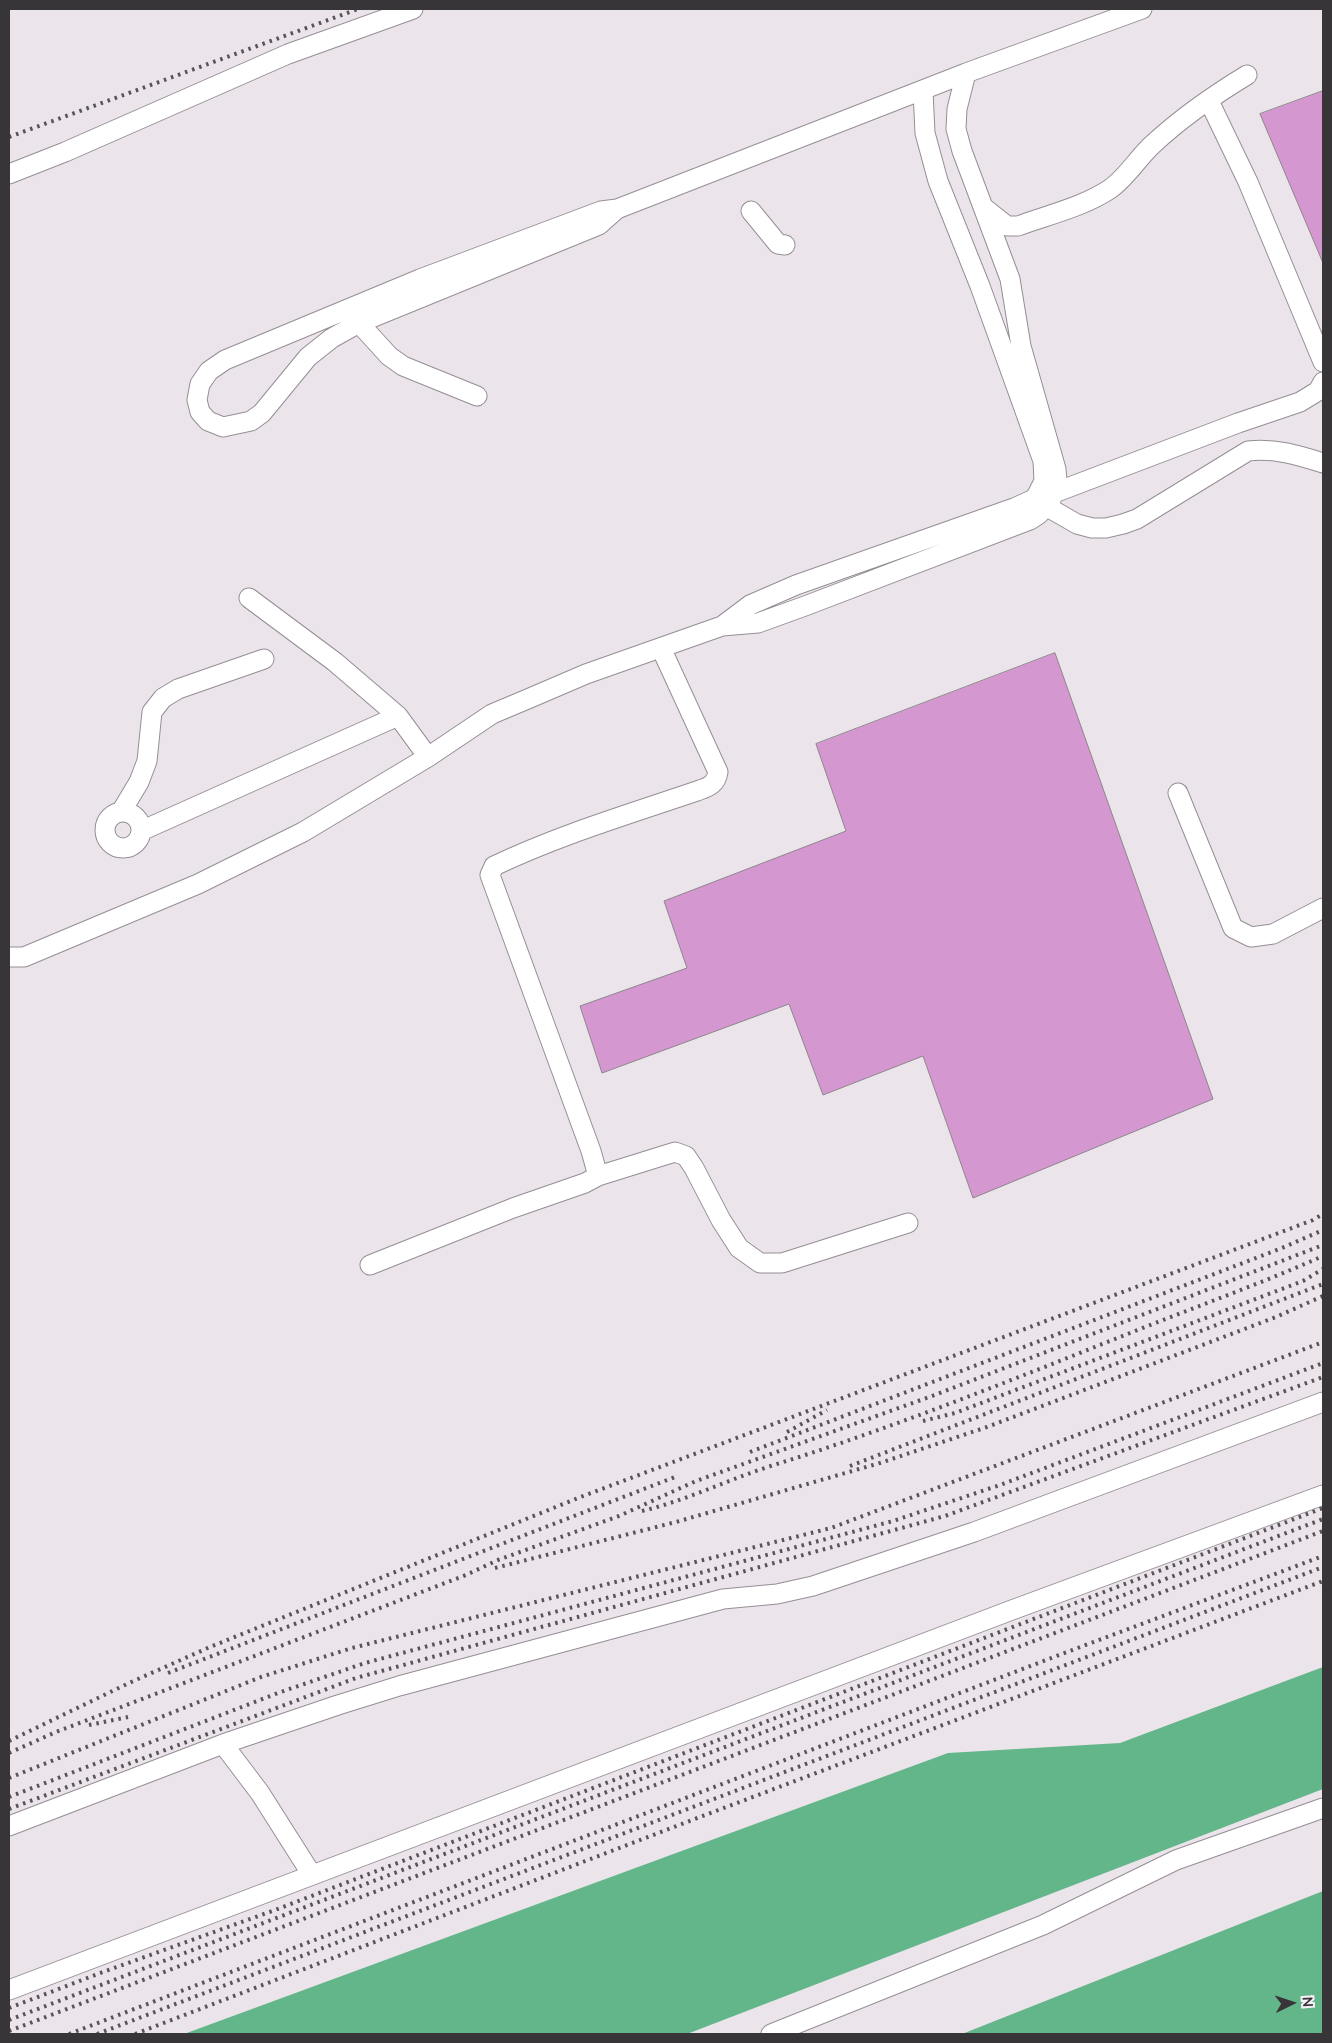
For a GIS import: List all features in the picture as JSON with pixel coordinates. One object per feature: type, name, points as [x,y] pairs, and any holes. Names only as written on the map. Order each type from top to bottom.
[{"type":"lane","points":[[9,174],[65,152],[288,54],[413,9]]},
{"type":"lane","points":[[617,209],[599,225],[359,323],[332,338],[308,357],[262,413],[251,421],[223,427],[208,421],[200,412],[197,400],[200,384],[209,371],[225,360],[420,280],[601,211],[617,209],[966,74],[1142,9]]},
{"type":"lane","points":[[966,74],[957,108],[956,129],[962,151],[1010,279],[1021,346],[1056,469],[1057,480],[1044,496]]},
{"type":"lane","points":[[982,206],[1007,226],[1018,226],[1093,199],[1112,188],[1152,145],[1209,101],[1247,75]]},
{"type":"lane","points":[[922,91],[926,133],[938,180],[980,286],[1020,402],[1039,446],[1045,472],[1044,496]]},
{"type":"lane","points":[[1209,101],[1252,191],[1323,362]]},
{"type":"lane","points":[[751,211],[778,244],[785,245]]},
{"type":"lane","points":[[359,323],[388,356],[403,366],[477,396]]},
{"type":"lane","points":[[9,958],[24,957],[198,884],[303,832],[428,757],[492,714],[586,674],[722,626],[750,605],[796,585],[1014,508],[1238,423],[1300,402],[1318,392],[1323,382]]},
{"type":"lane","points":[[1238,423],[1248,451]]},
{"type":"lane","points":[[1044,496],[1077,524],[1092,528],[1106,528],[1137,519],[1248,451],[1264,449],[1282,451],[1323,463]]},
{"type":"lane","points":[[249,598],[335,662],[398,716],[428,757]]},
{"type":"lane","points":[[598,1176],[591,1151],[490,875],[494,866],[511,858],[585,829],[697,791],[712,785],[717,779],[718,772],[660,648]]},
{"type":"lane","points":[[121,812],[133,815],[137,819],[141,831],[136,843],[119,848],[113,845],[106,835],[105,829],[110,818],[121,812],[139,782],[147,761],[152,712],[163,698],[178,689],[264,659]]},
{"type":"lane","points":[[141,831],[398,716]]},
{"type":"lane","points":[[1178,793],[1233,928],[1251,937],[1273,934],[1323,908]]},
{"type":"lane","points":[[370,1265],[513,1208],[585,1183],[598,1176],[675,1152],[686,1156],[694,1168],[721,1220],[739,1248],[760,1263],[782,1263],[908,1223]]},
{"type":"lane","points":[[9,1826],[223,1744],[399,1686],[724,1599],[777,1594],[813,1586],[974,1532],[1323,1402]]},
{"type":"lane","points":[[9,1990],[1323,1495]]},
{"type":"lane","points":[[223,1744],[260,1793],[312,1875]]},
{"type":"lane","points":[[771,2034],[1043,1925],[1176,1860],[1323,1808]]},
{"type":"green space","points":[[1323,1667],[1323,1789],[687,2034],[184,2034],[948,1753],[1120,1743]]},
{"type":"green space","points":[[1323,1891],[1323,2034],[962,2034]]},
{"type":"building","points":[[1323,91],[1323,263],[1260,114]]},
{"type":"building","points":[[1055,653],[1213,1099],[973,1198],[923,1056],[823,1095],[789,1004],[602,1073],[580,1006],[687,968],[664,901],[846,831],[816,744]]},
{"type":"railway","points":[[9,137],[358,9]]},
{"type":"railway","points":[[9,1741],[129,1683],[210,1647],[578,1498],[1313,1220],[1323,1214]]},
{"type":"railway","points":[[750,1452],[1282,1248],[1323,1230]]},
{"type":"railway","points":[[9,1753],[56,1732],[466,1575],[498,1560],[619,1516],[696,1481],[932,1396],[1323,1245]]},
{"type":"railway","points":[[642,1511],[676,1501],[953,1402],[1323,1256]]},
{"type":"railway","points":[[923,1421],[955,1413],[1303,1281],[1323,1269]]},
{"type":"railway","points":[[850,1466],[1323,1284]]},
{"type":"railway","points":[[495,1568],[676,1522],[880,1463],[987,1427],[1276,1317],[1323,1296]]},
{"type":"railway","points":[[9,1778],[261,1677],[352,1648],[831,1528],[1323,1342]]},
{"type":"railway","points":[[9,1797],[278,1693],[365,1663],[893,1521],[1000,1485],[1323,1363]]},
{"type":"railway","points":[[9,1809],[356,1678],[945,1516],[1323,1377]]},
{"type":"railway","points":[[787,1432],[827,1410]]},
{"type":"railway","points":[[168,1673],[675,1477]]},
{"type":"railway","points":[[9,2008],[275,1910],[1323,1508]]},
{"type":"railway","points":[[9,2020],[1323,1519]]},
{"type":"railway","points":[[9,2031],[1323,1531]]},
{"type":"railway","points":[[69,2034],[1323,1556]]},
{"type":"railway","points":[[97,2034],[1323,1567]]},
{"type":"railway","points":[[135,2034],[1323,1581]]},
{"type":"railway","points":[[89,1725],[128,1717]]}]
